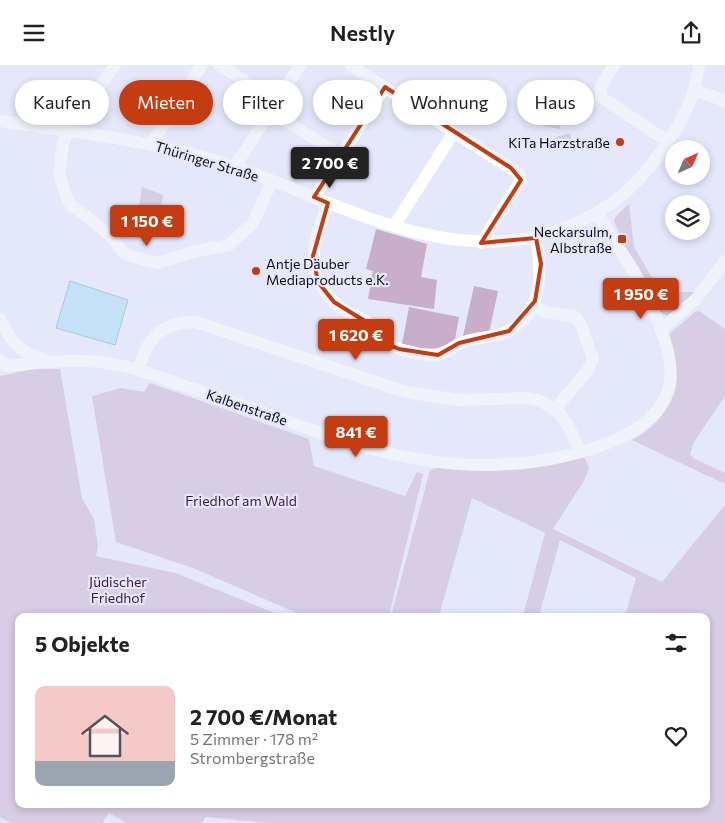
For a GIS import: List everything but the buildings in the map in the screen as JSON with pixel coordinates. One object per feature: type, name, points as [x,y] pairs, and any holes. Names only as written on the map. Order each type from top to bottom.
[{"type":"street","points":[[115,65],[68,131],[63,144],[59,173],[66,196],[79,213],[110,235],[123,252],[147,261],[165,262],[192,252],[229,245],[253,223],[272,181]]},
{"type":"street","points":[[151,144],[202,65]]},
{"type":"street","points":[[219,65],[239,80]]},
{"type":"street","points":[[290,80],[300,65]]},
{"type":"street","points":[[350,65],[511,168],[521,178],[481,243]]},
{"type":"street","points":[[614,65],[600,86],[600,97],[665,140]]},
{"type":"street","name":"Thüringer Straße","points":[[668,140],[695,90],[699,65]]},
{"type":"street","points":[[314,197],[384,87]]},
{"type":"street","points":[[695,90],[725,101]]},
{"type":"street","name":"Thüringer Straße","points":[[0,121],[151,144],[234,168],[394,226],[442,238],[481,243],[510,242],[536,238],[572,226],[597,213],[634,185],[665,144]]},
{"type":"street","points":[[234,168],[262,125]]},
{"type":"street","points":[[300,125],[340,155]]},
{"type":"street","points":[[394,226],[454,132]]},
{"type":"street","points":[[328,203],[315,238],[312,256],[318,282],[334,302],[368,323],[387,344],[399,349],[438,355],[464,341],[509,331],[522,320],[532,306],[541,276],[536,238]]},
{"type":"street","name":"Kalbenstraße","points":[[4,363],[57,361],[110,363],[138,370],[377,451],[420,460],[492,465],[535,461],[580,451],[632,432],[654,414],[668,387],[670,367],[660,330],[630,266],[597,213]]},
{"type":"street","points":[[660,330],[696,299],[725,262]]},
{"type":"street","points":[[532,306],[545,312],[574,316],[581,325],[592,353],[593,359],[588,370],[555,409]]},
{"type":"street","points":[[0,319],[10,339],[22,351],[37,357],[57,361]]},
{"type":"street","points":[[138,370],[146,347],[161,331],[177,323],[196,322],[399,390],[459,400],[534,399],[555,409],[569,427],[580,451]]},
{"type":"highlighted area","points":[[385,87],[511,168],[521,180],[481,243],[536,238],[541,264],[535,301],[509,331],[459,343],[438,355],[399,349],[387,344],[368,323],[334,302],[318,282],[313,256],[328,203],[314,197]]},
{"type":"green space","points":[[543,125],[561,125],[560,129]]},
{"type":"green space","points":[[570,133],[572,144],[559,147],[556,137]]},
{"type":"green space","points":[[142,187],[163,195],[159,218],[138,213]]},
{"type":"green space","points":[[629,204],[634,247],[651,276],[675,292],[695,292],[669,317],[660,312],[639,267],[619,238],[621,237],[614,221],[616,216]]},
{"type":"green space","points":[[376,229],[427,244],[421,277],[437,280],[434,309],[368,299],[373,271],[366,269]]},
{"type":"green space","points":[[474,286],[498,291],[489,333],[463,336]]},
{"type":"green space","points":[[409,307],[459,317],[455,339],[441,347],[430,349],[402,344]]},
{"type":"green space","points":[[699,311],[725,329],[725,396],[694,442],[690,454],[693,458],[725,473],[725,484],[632,440],[656,423],[669,406],[676,387],[677,372],[667,336],[695,312]]},
{"type":"green space","name":"Jüdischer Friedhof","points":[[34,369],[60,369],[82,498],[94,519],[98,546],[96,556],[175,573],[275,613],[15,613],[15,808],[710,808],[710,613],[626,613],[636,578],[560,540],[540,613],[524,613],[545,533],[472,498],[440,613],[392,613],[430,470],[438,468],[516,470],[548,466],[584,457],[589,467],[585,479],[553,529],[662,582],[725,505],[725,823],[268,823],[205,817],[202,823],[127,823],[109,813],[102,823],[12,823],[0,817],[0,376]]},
{"type":"green space","name":"Friedhof am Wald","points":[[150,383],[309,439],[314,466],[405,496],[417,472],[423,474],[390,613],[297,613],[193,568],[116,542],[92,396],[121,388],[144,392]]},
{"type":"water","points":[[70,281],[128,300],[115,345],[56,328]]},
{"type":"place","name":"KiTa Harzstraße","points":[[620,142]]},
{"type":"place","name":"Neckarsulm, Albstraße","points":[[622,239]]},
{"type":"place","name":"Antje Däuber Mediaproducts e.K.","points":[[256,271]]}]
